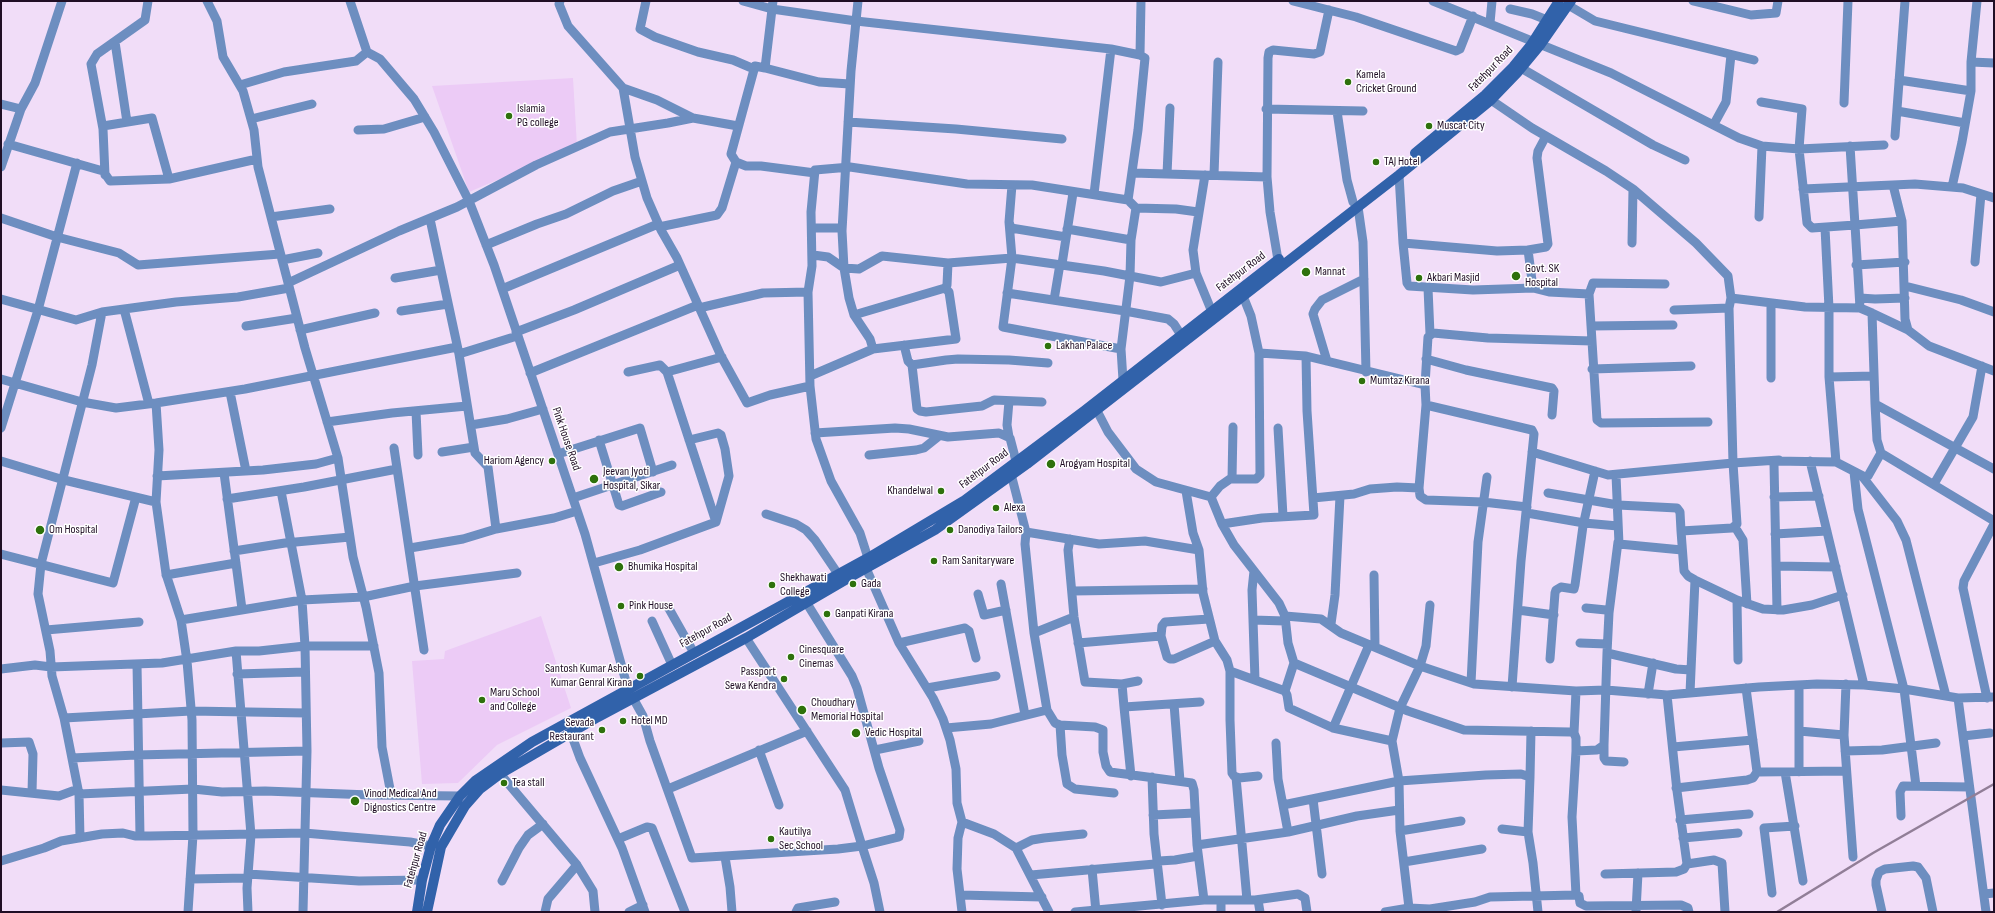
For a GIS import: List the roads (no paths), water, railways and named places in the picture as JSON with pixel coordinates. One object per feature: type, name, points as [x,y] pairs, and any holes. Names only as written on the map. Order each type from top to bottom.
[{"type":"street","points":[[1,167],[20,108],[35,83],[62,1]]},
{"type":"street","points":[[105,175],[103,126],[91,64],[97,54],[145,20],[148,1]]},
{"type":"street","points":[[209,1],[217,21],[223,57],[240,86],[250,118],[281,257],[312,375],[338,458],[350,537],[379,673],[382,747],[391,794]]},
{"type":"street","points":[[240,86],[284,72],[356,61],[367,52],[350,1]]},
{"type":"street","points":[[560,1],[559,4],[568,26],[623,88],[657,100],[693,118],[738,126]]},
{"type":"street","points":[[646,1],[640,29],[655,37],[698,52],[733,60],[754,69]]},
{"type":"street","points":[[743,1],[773,5],[856,21],[1111,49],[1140,55],[1145,58],[1133,173],[1128,200]]},
{"type":"street","points":[[858,1],[850,84],[842,228],[844,268],[849,298],[854,315],[870,339],[873,350]]},
{"type":"street","points":[[1140,55],[1141,1]]},
{"type":"street","points":[[1293,1],[1356,17],[1456,51],[1460,49],[1473,16]]},
{"type":"street","points":[[1433,1],[1611,73],[1739,138],[1762,146],[1799,149],[1884,145]]},
{"type":"street","points":[[1490,23],[1492,1]]},
{"type":"street","name":"Fatehpur Road","points":[[417,912],[422,880],[431,846],[440,825],[460,796],[474,781],[497,770],[567,722],[630,693],[672,664],[838,574],[867,563],[1013,468],[1095,408],[1123,380],[1212,312],[1258,280],[1278,260],[1356,205],[1485,95],[1537,43],[1547,20],[1559,1]]},
{"type":"street","points":[[1693,1],[1751,15],[1776,13],[1778,1]]},
{"type":"street","points":[[1844,103],[1848,1]]},
{"type":"street","points":[[1895,136],[1905,1]]},
{"type":"street","points":[[1952,187],[1971,92],[1971,62],[1978,1]]},
{"type":"street","points":[[1013,468],[1243,296],[1258,280],[1356,205],[1399,175],[1491,100],[1521,68],[1537,43],[1570,3],[1595,21],[1754,60]]},
{"type":"street","points":[[765,68],[773,5]]},
{"type":"street","points":[[1510,9],[1532,14],[1547,20]]},
{"type":"street","points":[[1278,260],[1270,212],[1267,177],[1266,109],[1269,52],[1273,50],[1317,54],[1320,52],[1329,10]]},
{"type":"street","points":[[115,42],[128,122]]},
{"type":"street","points":[[1094,194],[1111,49]]},
{"type":"street","name":"Pink House Road","points":[[367,52],[380,59],[414,99],[425,116],[469,201],[502,289],[578,511],[630,693],[643,716],[692,858],[725,857]]},
{"type":"street","points":[[1714,124],[1726,102],[1731,55]]},
{"type":"street","points":[[1212,312],[1196,273],[1193,250],[1198,212],[1210,175],[1218,62]]},
{"type":"street","points":[[1971,62],[1994,63]]},
{"type":"street","points":[[850,84],[819,82],[755,66],[731,154],[736,162],[746,166],[761,166],[815,172],[815,170],[846,168],[967,184],[1032,185],[1073,193],[1094,194],[1128,200],[1136,208],[1176,209],[1198,212]]},
{"type":"street","points":[[1521,68],[1654,145],[1685,160]]},
{"type":"street","points":[[1899,80],[1971,92]]},
{"type":"street","points":[[623,88],[635,157],[642,181],[659,225],[680,265],[722,357],[746,403],[810,381],[873,350],[956,339],[949,292],[945,288]]},
{"type":"street","points":[[1491,100],[1546,136],[1606,171],[1633,189],[1696,243],[1728,276],[1730,303],[1733,463],[1737,521],[1735,527],[1742,540],[1747,604]]},
{"type":"street","points":[[1761,102],[1802,108],[1799,149],[1809,227],[1825,228],[1902,221]]},
{"type":"street","points":[[1,104],[20,108]]},
{"type":"street","points":[[250,118],[312,104]]},
{"type":"street","points":[[1167,174],[1170,108]]},
{"type":"street","points":[[1266,109],[1363,111]]},
{"type":"street","points":[[1338,111],[1347,180],[1356,205],[1363,242],[1366,372]]},
{"type":"street","points":[[1897,111],[1965,123]]},
{"type":"street","points":[[358,130],[384,129],[425,116]]},
{"type":"street","points":[[103,126],[152,118],[169,179]]},
{"type":"street","points":[[1,299],[76,320],[102,312],[176,302],[238,297],[289,285],[469,201],[536,166],[610,132],[693,118]]},
{"type":"street","points":[[848,122],[956,129],[1062,139]]},
{"type":"street","points":[[1403,243],[1497,251],[1528,250],[1546,247],[1548,244],[1537,158],[1538,150],[1546,136]]},
{"type":"street","points":[[8,144],[103,171],[110,181],[169,179],[258,159]]},
{"type":"street","points":[[1759,217],[1762,146]]},
{"type":"street","points":[[1850,146],[1856,265],[1860,308]]},
{"type":"street","points":[[502,289],[659,225],[717,215],[722,208],[736,162]]},
{"type":"street","points":[[1,428],[38,310],[77,163]]},
{"type":"street","points":[[815,172],[811,212],[812,255],[808,292],[810,381],[816,439],[831,481],[860,533],[867,563],[900,643],[934,698],[946,728],[956,769],[957,803],[962,822],[958,838],[956,869],[962,912]]},
{"type":"street","points":[[1133,173],[1267,177]]},
{"type":"street","points":[[1399,175],[1403,243],[1407,283],[1409,286],[1473,290],[1533,288],[1549,292],[1589,294]]},
{"type":"street","points":[[486,245],[566,214],[613,191],[642,181]]},
{"type":"street","points":[[1803,189],[1915,184],[1952,187],[1994,198]]},
{"type":"street","points":[[1012,185],[1009,222],[1012,258],[1003,327],[1121,349]]},
{"type":"street","points":[[1893,185],[1902,221],[1905,319],[1908,330]]},
{"type":"street","points":[[1632,243],[1633,189]]},
{"type":"street","points":[[1054,300],[1073,193]]},
{"type":"street","points":[[1975,262],[1981,194]]},
{"type":"street","points":[[1123,380],[1121,349],[1130,276],[1131,240],[1136,208]]},
{"type":"street","points":[[271,217],[330,209]]},
{"type":"street","points":[[1,218],[58,237],[119,253],[138,265],[318,254]]},
{"type":"street","points":[[430,219],[458,351],[474,448],[477,457],[488,467],[496,529]]},
{"type":"street","points":[[1009,222],[1011,228],[1131,240]]},
{"type":"street","points":[[812,228],[842,228]]},
{"type":"street","points":[[1825,228],[1829,308],[1830,377],[1836,462]]},
{"type":"street","points":[[1528,250],[1533,288]]},
{"type":"street","points":[[812,255],[828,257],[844,268],[859,269],[882,256],[948,263],[1012,258],[1061,264],[1161,282],[1196,273]]},
{"type":"street","points":[[1856,265],[1904,262]]},
{"type":"street","points":[[945,288],[947,285],[948,263]]},
{"type":"street","points":[[1,379],[82,402],[116,408],[230,392],[312,375],[458,351],[517,334],[680,265]]},
{"type":"street","points":[[395,278],[441,270]]},
{"type":"street","points":[[1327,361],[1313,314],[1315,309],[1322,300],[1364,279]]},
{"type":"street","points":[[1665,284],[1593,283],[1589,294],[1592,369],[1597,420],[1601,423],[1708,422]]},
{"type":"street","points":[[1905,286],[1953,298],[1994,312]]},
{"type":"street","points":[[854,315],[945,288]]},
{"type":"street","points":[[1428,288],[1430,334],[1428,337],[1426,359],[1426,405],[1419,488],[1420,496],[1426,500],[1483,502],[1584,523],[1618,526]]},
{"type":"street","points":[[530,373],[698,307],[763,293],[808,292]]},
{"type":"street","points":[[1008,293],[1125,311],[1171,321],[1181,335]]},
{"type":"street","points":[[1212,497],[1223,482],[1232,479],[1256,478],[1260,475],[1260,353],[1251,316],[1243,296]]},
{"type":"street","points":[[1860,298],[1905,298]]},
{"type":"street","points":[[1674,310],[1730,303],[1860,308],[1872,312],[1908,330],[1928,346],[1994,371]]},
{"type":"street","points":[[401,311],[448,304]]},
{"type":"street","points":[[1771,304],[1771,378]]},
{"type":"street","points":[[124,310],[152,404],[159,450],[156,502],[166,575],[181,620],[187,661],[193,754],[193,835],[188,912]]},
{"type":"street","points":[[80,838],[79,791],[64,718],[52,676],[46,630],[38,594],[41,564],[64,480],[92,365],[102,312]]},
{"type":"street","points":[[1253,620],[1321,619],[1341,633],[1420,666],[1471,683],[1576,691],[1606,690],[1668,696],[1746,688],[1846,684],[1904,689],[1958,698],[1991,697],[1963,588],[1964,581],[1994,522],[1934,484],[1881,454],[1877,440],[1872,312]]},
{"type":"street","points":[[300,330],[375,313]]},
{"type":"street","points":[[246,326],[297,318]]},
{"type":"street","points":[[1591,326],[1673,325]]},
{"type":"street","points":[[1430,334],[1488,338],[1592,341]]},
{"type":"street","points":[[904,345],[908,361],[912,366],[917,409],[920,411],[982,406],[994,400],[1042,402]]},
{"type":"street","points":[[1260,353],[1306,356],[1366,372],[1425,385]]},
{"type":"street","points":[[1222,524],[1283,516],[1314,515],[1307,411],[1306,356]]},
{"type":"street","points":[[667,372],[722,357]]},
{"type":"street","points":[[1426,359],[1466,370],[1552,388],[1554,391],[1552,415]]},
{"type":"street","points":[[912,366],[952,360],[1009,360],[1048,363]]},
{"type":"street","points":[[628,372],[660,366],[667,372],[716,522]]},
{"type":"street","points":[[1592,369],[1691,366]]},
{"type":"street","points":[[1934,484],[1972,417],[1982,366]]},
{"type":"street","points":[[1830,377],[1874,376]]},
{"type":"street","points":[[230,392],[246,471]]},
{"type":"street","points":[[1009,400],[1007,425],[1013,468],[1026,532],[1025,544],[1034,633],[1047,710],[1055,723],[1060,725],[1099,728],[1103,730],[1103,752],[1108,770],[1115,774],[1152,777],[1192,783],[1194,786],[1197,845],[1204,900]]},
{"type":"street","points":[[1875,404],[1956,446],[1994,469]]},
{"type":"street","points":[[1426,405],[1532,430],[1532,452],[1512,687]]},
{"type":"street","points":[[327,422],[467,406]]},
{"type":"street","points":[[1095,408],[1115,442],[1136,469],[1156,482],[1212,497]]},
{"type":"street","points":[[471,425],[543,409]]},
{"type":"street","points":[[416,411],[418,454]]},
{"type":"street","points":[[1232,479],[1233,426]]},
{"type":"street","points":[[558,454],[640,428],[652,472]]},
{"type":"street","points":[[815,432],[895,428],[909,429],[948,437],[999,434],[1009,437]]},
{"type":"street","points":[[1278,428],[1283,516]]},
{"type":"street","points":[[689,440],[718,433],[721,435],[725,449],[728,476],[716,522]]},
{"type":"street","points":[[869,455],[924,448],[939,436]]},
{"type":"street","points":[[599,440],[620,506],[661,492]]},
{"type":"street","points":[[394,448],[424,650]]},
{"type":"street","points":[[442,452],[474,448]]},
{"type":"street","points":[[1532,452],[1608,475],[1779,460],[1836,462],[1862,476],[1897,521],[1906,540],[1946,696]]},
{"type":"street","points":[[1862,476],[1868,476],[1881,454]]},
{"type":"street","points":[[157,476],[246,471],[316,464],[338,458]]},
{"type":"street","points":[[1777,610],[1774,464],[1779,460]]},
{"type":"street","points":[[1,461],[64,480],[156,502]]},
{"type":"street","points":[[1810,461],[1864,685]]},
{"type":"street","points":[[573,498],[672,465]]},
{"type":"street","points":[[227,499],[281,491],[397,469]]},
{"type":"street","points":[[1550,659],[1556,590],[1561,587],[1574,589],[1584,523],[1595,471]]},
{"type":"street","points":[[1854,472],[1858,509],[1904,689],[1916,786]]},
{"type":"street","points":[[224,473],[242,609]]},
{"type":"street","points":[[1616,475],[1618,542],[1609,613],[1604,758],[1606,761],[1624,762]]},
{"type":"street","points":[[1471,683],[1474,592],[1487,477]]},
{"type":"street","points":[[1313,498],[1354,494],[1370,489],[1396,487],[1419,488]]},
{"type":"street","points":[[281,491],[302,600],[307,751],[303,912]]},
{"type":"street","points":[[1186,491],[1193,534],[1199,550],[1203,589],[1209,619],[1215,641],[1225,656],[1230,671],[1232,773],[1236,777],[1246,900]]},
{"type":"street","points":[[1548,493],[1618,505],[1677,508],[1680,512],[1684,571],[1688,576],[1695,580],[1747,604],[1763,609],[1777,610],[1812,605],[1843,595]]},
{"type":"street","points":[[1330,624],[1336,595],[1340,496]]},
{"type":"street","points":[[1774,496],[1819,496]]},
{"type":"street","points":[[1,554],[113,583],[136,497]]},
{"type":"street","points":[[1212,497],[1222,524],[1234,545],[1279,604],[1285,619],[1288,643],[1294,663],[1284,691]]},
{"type":"street","points":[[410,548],[554,518],[578,511]]},
{"type":"street","points":[[766,514],[796,524],[806,530],[815,540],[838,574]]},
{"type":"street","points":[[594,563],[640,550],[716,522]]},
{"type":"street","points":[[1681,531],[1735,527]]},
{"type":"street","points":[[1775,534],[1827,531]]},
{"type":"street","points":[[1026,532],[1099,544],[1145,541],[1199,550]]},
{"type":"street","points":[[234,551],[290,543],[350,537]]},
{"type":"street","points":[[1070,539],[1068,550],[1074,617],[1085,682],[1122,684],[1138,681]]},
{"type":"street","points":[[1618,542],[1621,545],[1682,550]]},
{"type":"street","points":[[166,575],[236,563]]},
{"type":"street","points":[[427,912],[441,847],[465,806],[497,770],[571,733],[630,693],[746,638],[867,563]]},
{"type":"street","points":[[1776,566],[1836,566]]},
{"type":"street","points":[[1254,571],[1253,620],[1255,680]]},
{"type":"street","points":[[181,620],[302,600],[364,597],[415,586],[517,572]]},
{"type":"street","points":[[1333,728],[1351,687],[1372,646],[1374,576]]},
{"type":"street","points":[[1690,693],[1695,580]]},
{"type":"street","points":[[1001,584],[1025,715]]},
{"type":"street","points":[[1072,591],[1203,589]]},
{"type":"street","points":[[978,594],[984,615],[1006,610]]},
{"type":"street","points":[[1737,600],[1738,660]]},
{"type":"street","points":[[732,912],[725,857],[838,850],[895,839],[900,834],[857,688],[852,676],[806,602]]},
{"type":"street","points":[[1409,908],[1400,831],[1399,782],[1392,741],[1400,708],[1420,666],[1428,637],[1430,605]]},
{"type":"street","points":[[668,607],[694,653]]},
{"type":"street","points":[[1586,608],[1606,610],[1609,613]]},
{"type":"street","points":[[1518,610],[1554,615]]},
{"type":"street","points":[[1034,633],[1074,617]]},
{"type":"street","points":[[1209,619],[1165,622],[1162,626],[1161,636],[1167,657],[1170,659],[1174,659],[1215,641]]},
{"type":"street","points":[[652,621],[672,664]]},
{"type":"street","points":[[46,630],[139,622]]},
{"type":"street","points":[[900,643],[966,628],[969,631],[976,658]]},
{"type":"street","points":[[1078,643],[1161,636]]},
{"type":"street","points":[[746,638],[845,790],[874,883],[880,912]]},
{"type":"street","points":[[1580,643],[1607,649],[1676,669],[1691,670]]},
{"type":"street","points":[[1,669],[35,665],[51,667],[187,661],[236,651],[259,651],[304,646],[374,646]]},
{"type":"street","points":[[236,651],[251,835],[248,876],[248,912]]},
{"type":"street","points":[[1294,663],[1400,708],[1464,730],[1574,733]]},
{"type":"street","points":[[1648,694],[1653,663]]},
{"type":"street","points":[[137,664],[137,714],[140,755],[140,836]]},
{"type":"street","points":[[1230,671],[1284,691],[1287,695],[1288,708],[1333,728],[1392,741]]},
{"type":"street","points":[[237,674],[305,672]]},
{"type":"street","points":[[927,688],[996,676]]},
{"type":"street","points":[[1122,684],[1131,776]]},
{"type":"street","points":[[1846,684],[1844,735],[1853,857]]},
{"type":"street","points":[[1799,685],[1799,772]]},
{"type":"street","points":[[1676,788],[1747,780],[1753,778],[1757,772],[1746,688]]},
{"type":"street","points":[[1576,691],[1574,733],[1576,738],[1576,751],[1572,818],[1576,895],[1579,896],[1580,903],[1586,906],[1636,909],[1681,905],[1688,908],[1689,912]]},
{"type":"street","points":[[1605,874],[1681,871],[1686,864],[1676,788],[1668,696]]},
{"type":"street","points":[[1958,698],[1986,912]]},
{"type":"street","points":[[1124,708],[1200,702]]},
{"type":"street","points":[[1174,704],[1180,781]]},
{"type":"street","points":[[64,718],[191,710],[224,712],[241,711],[278,714],[306,713]]},
{"type":"street","points":[[946,728],[991,724],[1047,710]]},
{"type":"street","points":[[567,722],[580,758],[618,839],[644,908],[629,912]]},
{"type":"street","points":[[1060,725],[1062,755],[1068,784],[1075,789],[1114,793]]},
{"type":"street","points":[[668,789],[806,731]]},
{"type":"street","points":[[1531,731],[1528,832],[1538,912]]},
{"type":"street","points":[[1799,731],[1844,735]]},
{"type":"street","points":[[1963,736],[1990,733]]},
{"type":"street","points":[[1673,747],[1753,740]]},
{"type":"street","points":[[875,750],[919,741]]},
{"type":"street","points":[[1,743],[29,742],[33,754],[32,793]]},
{"type":"street","points":[[1276,743],[1278,779],[1288,832]]},
{"type":"street","points":[[1845,751],[1882,750],[1936,743]]},
{"type":"street","points":[[1576,751],[1597,750],[1604,744]]},
{"type":"street","points":[[759,750],[779,805]]},
{"type":"street","points":[[72,758],[307,751]]},
{"type":"street","points":[[497,770],[577,865],[593,890],[594,912]]},
{"type":"street","points":[[1757,772],[1846,770]]},
{"type":"street","points":[[1786,772],[1803,881]]},
{"type":"street","points":[[1283,805],[1399,782],[1486,775],[1521,774],[1530,777]]},
{"type":"street","points":[[1236,777],[1258,776]]},
{"type":"street","points":[[1152,777],[1156,863],[1162,905]]},
{"type":"street","points":[[1901,816],[1900,792],[1903,786],[1970,787]]},
{"type":"street","points":[[1,790],[59,796],[79,791],[193,789],[248,792],[265,791],[305,794],[460,796]]},
{"type":"street","points":[[1312,799],[1322,874]]},
{"type":"street","points":[[1197,845],[1288,832],[1357,816],[1399,810]]},
{"type":"street","points":[[1153,815],[1196,813]]},
{"type":"street","points":[[1680,820],[1749,814]]},
{"type":"street","points":[[1400,831],[1461,821]]},
{"type":"street","points":[[962,822],[994,834],[1016,848],[1049,912]]},
{"type":"street","points":[[502,881],[518,848],[528,835],[543,824]]},
{"type":"street","points":[[618,839],[647,826],[652,828],[685,912]]},
{"type":"street","points":[[1772,893],[1764,828],[1795,826]]},
{"type":"street","points":[[1502,829],[1528,832]]},
{"type":"street","points":[[1,861],[62,841],[102,834],[123,833],[140,836],[304,833],[338,835],[431,846]]},
{"type":"street","points":[[1683,838],[1738,833]]},
{"type":"street","points":[[1016,848],[1032,840],[1083,834]]},
{"type":"street","points":[[1404,862],[1482,848]]},
{"type":"street","points":[[1031,875],[1156,863],[1159,860],[1175,860],[1198,856]]},
{"type":"street","points":[[1686,864],[1714,860],[1722,863],[1725,912]]},
{"type":"street","points":[[545,912],[548,899],[577,865]]},
{"type":"street","points":[[1882,912],[1876,885],[1879,872],[1885,869],[1913,866],[1918,867],[1926,878],[1933,912]]},
{"type":"street","points":[[1092,869],[1096,911]]},
{"type":"street","points":[[1636,909],[1638,873]]},
{"type":"street","points":[[190,879],[248,876],[304,876],[359,881],[422,880]]},
{"type":"street","points":[[1984,894],[1994,893]]},
{"type":"street","points":[[1075,912],[1162,905],[1178,908],[1204,900],[1258,900],[1298,894],[1305,898],[1307,912]]},
{"type":"street","points":[[960,895],[1042,897]]},
{"type":"street","points":[[1385,912],[1409,908],[1427,910],[1475,902],[1490,897],[1576,895]]},
{"type":"street","points":[[1220,900],[1221,912]]},
{"type":"street","points":[[1258,900],[1260,912]]},
{"type":"street","points":[[796,912],[798,908],[834,902]]},
{"type":"railway","points":[[1777,912],[1873,853],[1994,784]]},
{"type":"place","name":"Kamela Cricket Ground","points":[[1348,82]]},
{"type":"place","name":"Islamia PG college","points":[[509,116]]},
{"type":"place","name":"Muscat City","points":[[1429,126]]},
{"type":"place","name":"TAJ Hotel","points":[[1376,162]]},
{"type":"place","name":"Mannat","points":[[1306,272]]},
{"type":"place","name":"Govt. SK Hospital","points":[[1516,276]]},
{"type":"place","name":"Akbari Masjid","points":[[1419,278]]},
{"type":"place","name":"Lakhan Palace","points":[[1048,346]]},
{"type":"place","name":"Mumtaz Kirana","points":[[1362,381]]},
{"type":"place","name":"Hariom Agency","points":[[552,461]]},
{"type":"place","name":"Arogyam Hospital","points":[[1051,464]]},
{"type":"place","name":"Jeevan Jyoti Hospital, Sikar","points":[[594,479]]},
{"type":"place","name":"Khandelwal","points":[[941,491]]},
{"type":"place","name":"Alexa","points":[[996,508]]},
{"type":"place","name":"Om Hospital","points":[[40,530]]},
{"type":"place","name":"Danodiya Tailors","points":[[950,530]]},
{"type":"place","name":"Ram Sanitaryware","points":[[934,561]]},
{"type":"place","name":"Bhumika Hospital","points":[[619,567]]},
{"type":"place","name":"Gada","points":[[853,584]]},
{"type":"place","name":"Shekhawati College","points":[[772,585]]},
{"type":"place","name":"Pink House","points":[[621,606]]},
{"type":"place","name":"Ganpati Kirana","points":[[827,614]]},
{"type":"place","name":"Cinesquare Cinemas","points":[[791,657]]},
{"type":"place","name":"Santosh Kumar Ashok Kumar Genral Kirana","points":[[640,676]]},
{"type":"place","name":"Passport Sewa Kendra","points":[[784,679]]},
{"type":"place","name":"Maru School and College","points":[[482,700]]},
{"type":"place","name":"Choudhary Memorial Hospital","points":[[802,710]]},
{"type":"place","name":"Hotel MD","points":[[623,721]]},
{"type":"place","name":"Sevada Restaurant","points":[[602,730]]},
{"type":"place","name":"Vedic Hospital","points":[[856,733]]},
{"type":"place","name":"Tea stall","points":[[504,783]]},
{"type":"place","name":"Vinod Medical And Dignostics Centre","points":[[355,801]]},
{"type":"place","name":"Kautilya Sec School","points":[[771,839]]}]
